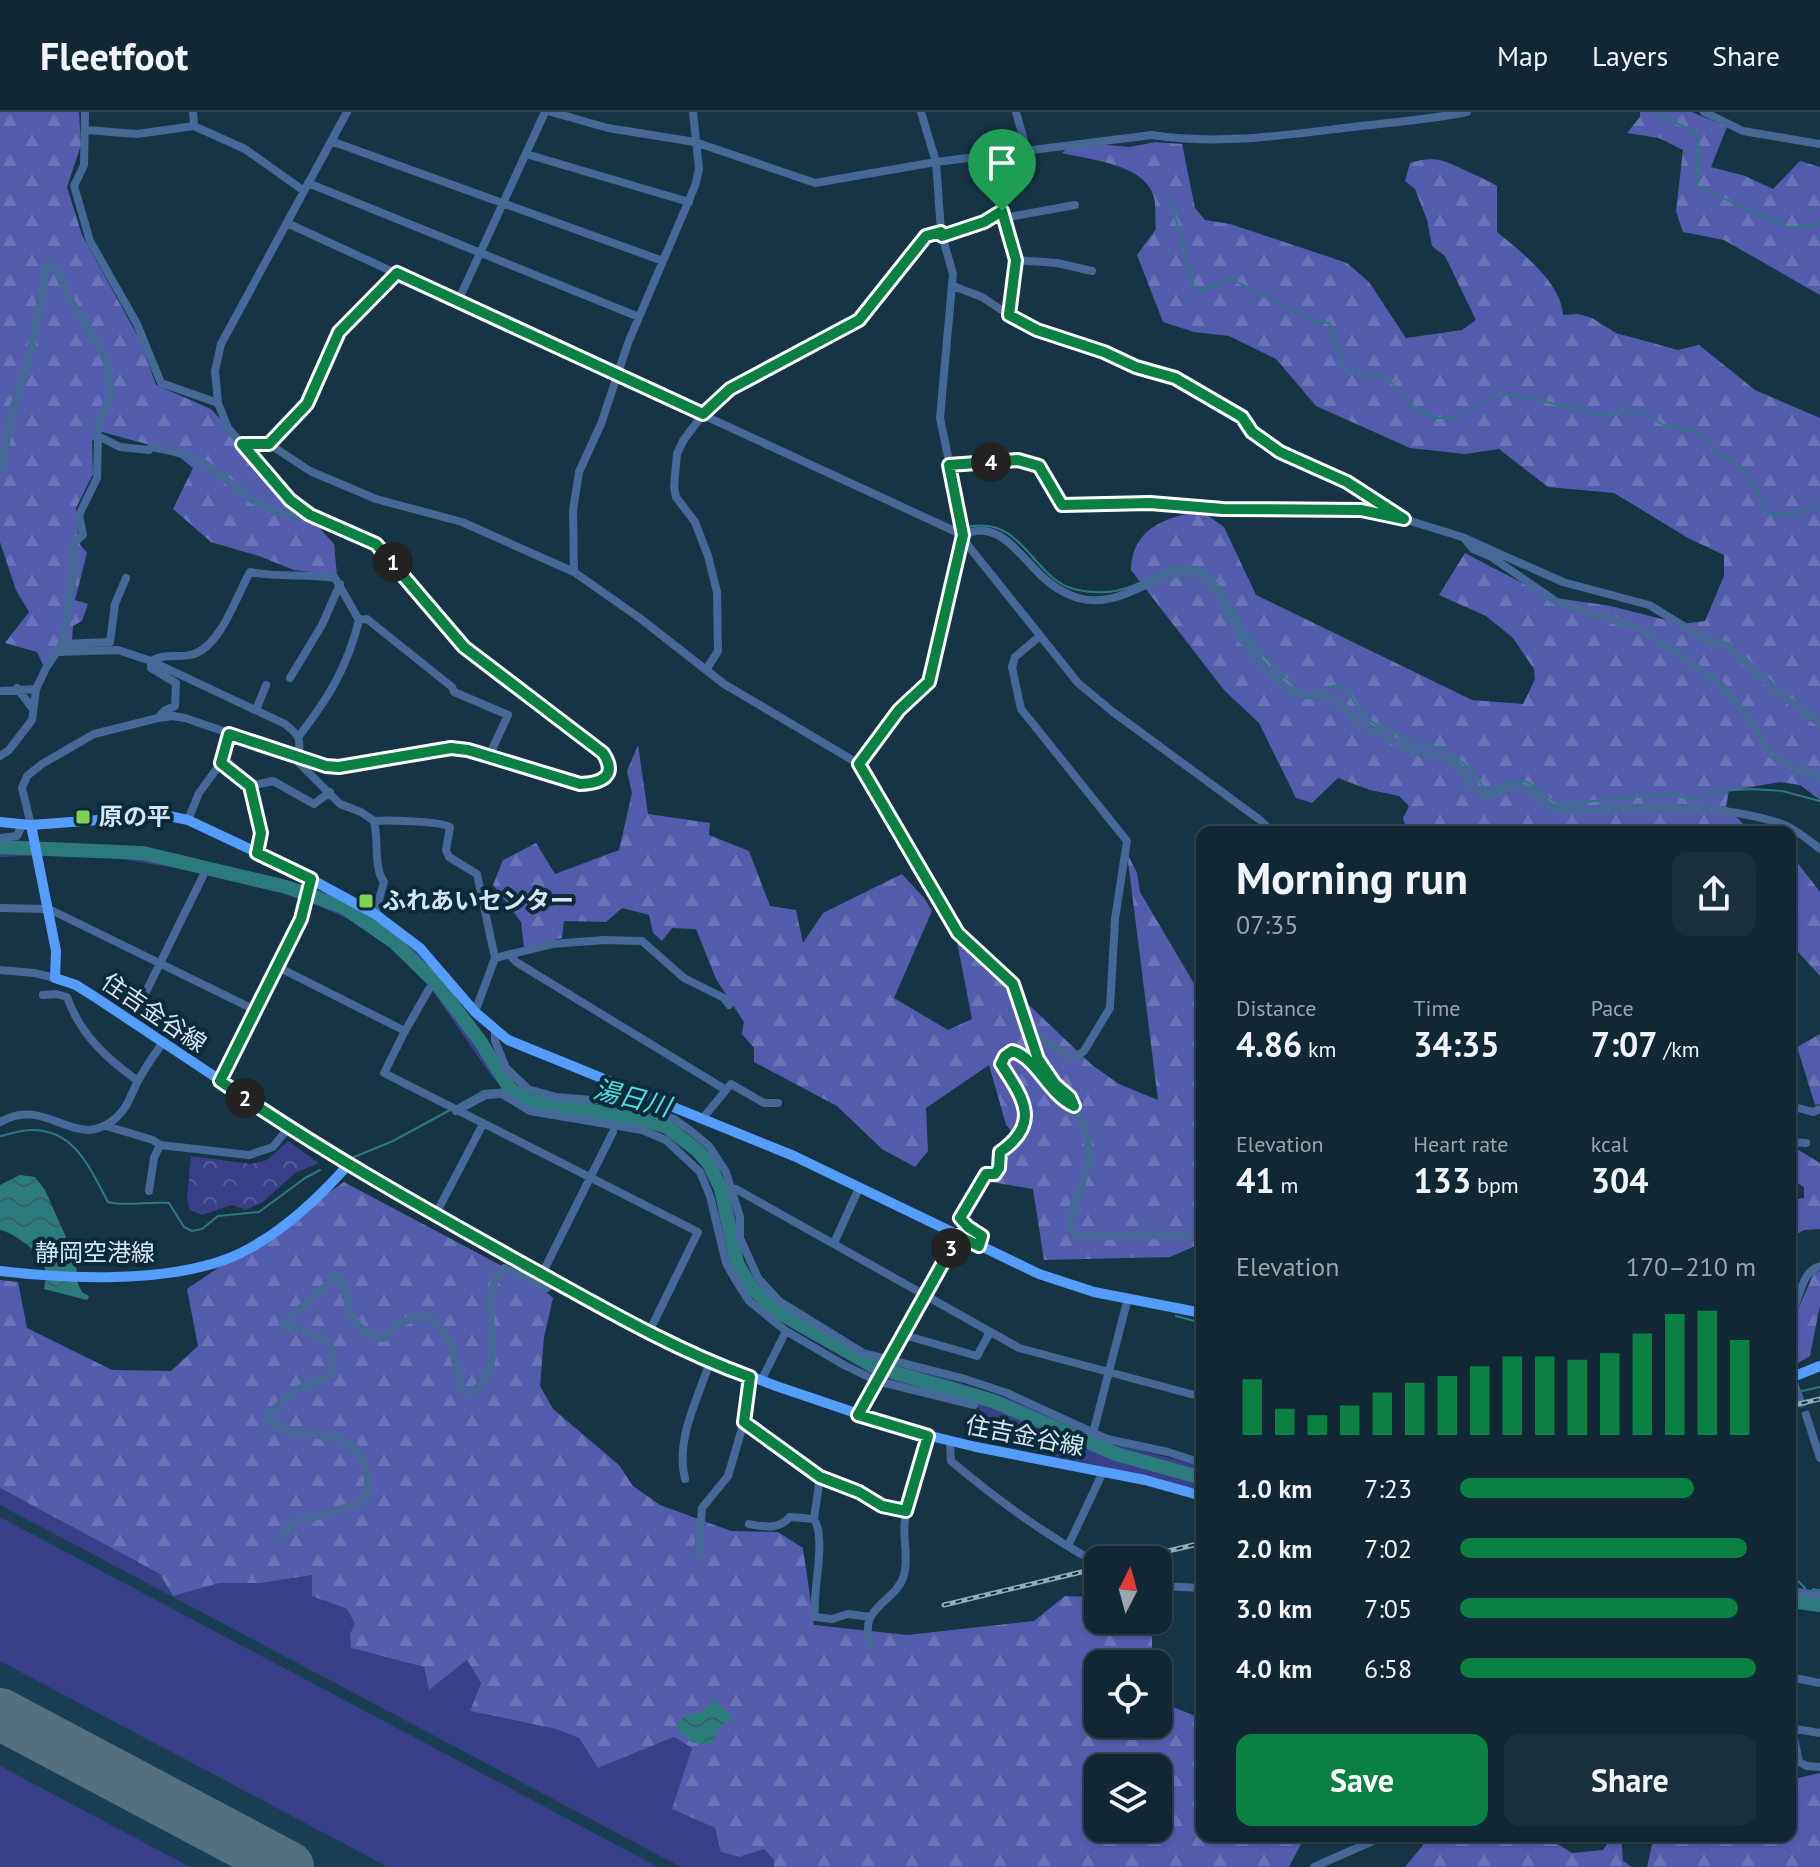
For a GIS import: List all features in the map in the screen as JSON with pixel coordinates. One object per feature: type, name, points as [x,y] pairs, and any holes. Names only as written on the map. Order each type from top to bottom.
[{"type":"main road","points":[[0,822],[26,825],[154,815],[174,815],[188,820],[375,914],[420,948],[475,1012],[495,1030],[527,1049],[794,1156],[1069,1286],[1196,1312]]},
{"type":"main road","points":[[26,825],[35,842],[49,909],[56,951],[55,978]]},
{"type":"main road","name":"住吉金谷線","points":[[55,978],[76,985],[348,1165],[554,1281],[710,1361],[858,1415],[928,1436],[1168,1485],[1196,1494]]},
{"type":"main road","name":"静岡空港線","points":[[0,1271],[86,1276],[160,1275],[227,1259],[270,1236],[332,1183],[348,1165]]},
{"type":"main road","points":[[1796,1375],[1820,1366]]},
{"type":"street","points":[[85,112],[84,165],[74,186],[90,241],[137,324],[161,383],[218,403]]},
{"type":"street","points":[[193,112],[194,126]]},
{"type":"street","points":[[0,838],[17,836],[26,825],[22,788],[27,776],[42,764],[94,734],[158,718],[185,718],[299,757],[339,767],[451,748],[489,756],[580,784],[595,783],[606,777],[609,762],[603,753],[464,647],[376,544],[310,515],[290,500],[228,428],[218,403],[215,371],[221,344],[347,112]]},
{"type":"street","points":[[458,301],[545,112]]},
{"type":"street","points":[[551,112],[608,128],[695,142],[815,183],[936,162],[1152,135],[1188,140],[1256,140],[1467,112]]},
{"type":"street","points":[[574,572],[573,510],[579,472],[601,424],[639,317],[689,202],[699,169],[693,112]]},
{"type":"street","points":[[921,112],[936,162],[942,234],[953,274],[940,418],[966,543],[1078,683],[1266,826]]},
{"type":"street","points":[[1016,112],[1027,151]]},
{"type":"street","points":[[1704,112],[1743,131],[1820,144]]},
{"type":"street","points":[[86,130],[137,134],[194,126],[245,149],[306,187],[639,317]]},
{"type":"street","points":[[331,141],[663,261]]},
{"type":"street","points":[[526,154],[689,202]]},
{"type":"street","points":[[1004,218],[1075,205]]},
{"type":"street","points":[[706,670],[718,651],[717,592],[695,522],[676,497],[674,486],[677,454],[703,414],[730,389],[859,320],[926,236],[984,222],[1002,211],[1016,260],[1009,315]]},
{"type":"street","points":[[287,223],[963,535],[972,531],[987,531],[1021,552],[1049,584],[1080,598],[1099,601],[1122,597],[1166,576],[1180,572],[1198,575],[1209,584],[1247,647],[1285,688],[1294,694],[1328,696],[1375,731],[1414,751],[1451,760],[1463,771],[1472,786],[1483,794],[1493,795],[1521,787],[1533,792],[1546,807],[1559,810],[1693,809],[1736,813],[1786,826]]},
{"type":"street","points":[[1016,260],[1057,263],[1092,271]]},
{"type":"street","points":[[0,467],[6,452],[11,413],[38,325],[45,267],[49,265],[55,267],[70,300],[106,358],[111,393],[97,429],[97,478],[79,515],[83,535],[73,544],[73,577],[60,648],[36,689],[32,720],[0,756]]},
{"type":"street","points":[[269,444],[307,404],[339,332],[397,273]]},
{"type":"street","points":[[953,286],[982,297],[1037,330],[1104,352],[1136,367],[1175,378],[1242,417],[1252,432],[1280,452],[1347,482],[1404,519]]},
{"type":"street","points":[[98,436],[120,447],[149,450],[151,447],[182,453],[205,464],[257,505],[298,517],[310,515]]},
{"type":"street","points":[[242,444],[269,444],[310,471],[376,499],[462,522],[574,572],[706,670],[859,764],[958,933],[1013,984],[1038,1059],[1055,1084],[1070,1097],[1084,1128],[1090,1153],[1069,1222],[1071,1232],[1080,1236],[1196,1236]]},
{"type":"street","points":[[949,465],[1018,460],[1039,466],[1062,505],[1150,503],[1223,509],[1361,510],[1404,519],[1462,537],[1563,582],[1649,605],[1705,639],[1728,646],[1784,697],[1820,723]]},
{"type":"street","points":[[859,764],[899,710],[929,682],[963,535]]},
{"type":"street","points":[[1462,537],[1473,549],[1490,556],[1557,602],[1641,629],[1718,682],[1750,719],[1769,753],[1792,768],[1820,777]]},
{"type":"street","points":[[151,661],[161,655],[193,654],[204,648],[218,634],[250,572],[335,578],[359,620],[343,671],[327,699],[299,736]]},
{"type":"street","points":[[60,648],[110,642],[115,604],[126,578]]},
{"type":"street","points":[[290,678],[322,625],[340,584]]},
{"type":"street","points":[[359,620],[367,619],[452,687],[454,692],[508,715],[489,756]]},
{"type":"street","points":[[1031,1032],[1067,1055],[1077,1056],[1084,1051],[1110,1008],[1115,919],[1127,841],[1021,709],[1012,667],[1015,657],[1040,636]]},
{"type":"street","points":[[60,648],[118,650],[151,661],[285,724],[299,736],[302,747],[299,763],[340,804],[374,821],[378,837],[378,874],[384,882],[375,914]]},
{"type":"street","points":[[151,661],[151,668],[176,683],[175,706],[158,718]]},
{"type":"street","points":[[256,710],[266,685]]},
{"type":"street","points":[[17,688],[33,709]]},
{"type":"street","points":[[0,691],[36,689]]},
{"type":"street","points":[[188,820],[199,793],[221,763],[229,734]]},
{"type":"street","points":[[221,763],[250,786],[261,833],[257,853]]},
{"type":"street","points":[[250,786],[273,781],[314,804],[330,792]]},
{"type":"street","points":[[374,821],[441,822],[450,827],[446,850],[456,864],[477,874],[495,958],[475,1012]]},
{"type":"street","points":[[1796,833],[1820,849]]},
{"type":"street","points":[[136,1012],[203,876]]},
{"type":"street","points":[[220,1081],[301,919],[310,883]]},
{"type":"street","points":[[0,908],[49,909],[257,1011]]},
{"type":"street","points":[[495,958],[552,944],[642,941],[684,978],[724,998],[729,1005]]},
{"type":"street","points":[[510,955],[516,962],[726,1090]]},
{"type":"street","points":[[278,967],[405,1031]]},
{"type":"street","points":[[0,970],[55,978]]},
{"type":"street","points":[[429,989],[384,1073],[698,1232],[649,1332]]},
{"type":"street","points":[[43,995],[67,997],[73,1014],[99,1051],[138,1081]]},
{"type":"street","points":[[495,1030],[495,1041],[506,1068],[528,1089],[556,1097],[628,1103],[674,1119],[709,1146],[726,1172],[740,1217],[740,1238],[758,1278],[779,1301],[863,1353],[934,1370],[1007,1393],[1093,1433],[1196,1461]]},
{"type":"street","points":[[106,1126],[127,1105],[163,1042]]},
{"type":"street","points":[[979,1246],[982,1236],[960,1218],[986,1174],[995,1174],[999,1168],[1000,1152],[1018,1138],[1026,1114],[1017,1089],[1001,1064],[1005,1056],[1012,1051],[1024,1054],[1063,1101],[1074,1106]]},
{"type":"street","points":[[703,1118],[731,1084],[764,1103],[778,1103]]},
{"type":"street","points":[[453,1109],[486,1095],[502,1094],[530,1111],[642,1130],[666,1140],[700,1172],[710,1196],[726,1263],[749,1301],[786,1331],[877,1381],[974,1405]]},
{"type":"street","points":[[1796,1108],[1813,1112],[1820,1109]]},
{"type":"street","points":[[0,1122],[22,1113],[39,1114],[82,1132],[106,1126],[160,1145],[249,1155],[273,1147],[289,1127]]},
{"type":"street","points":[[440,1206],[483,1124]]},
{"type":"street","points":[[542,1274],[613,1132]]},
{"type":"street","points":[[1796,1142],[1806,1143]]},
{"type":"street","points":[[149,1191],[154,1158],[160,1145]]},
{"type":"street","points":[[834,1243],[859,1188]]},
{"type":"street","points":[[736,1189],[1019,1348],[1196,1395]]},
{"type":"street","points":[[858,1415],[958,1236]]},
{"type":"street","points":[[1796,1301],[1807,1274],[1820,1266]]},
{"type":"street","points":[[279,1537],[296,1522],[361,1502],[368,1491],[368,1474],[355,1447],[338,1438],[287,1431],[267,1421],[267,1416],[294,1391],[330,1375],[335,1362],[334,1352],[321,1336],[305,1329],[285,1328],[283,1324],[336,1277],[341,1277],[353,1321],[362,1331],[384,1338],[398,1324],[422,1315],[433,1318],[457,1361],[460,1390],[462,1393],[472,1393],[481,1385],[490,1368],[492,1295],[500,1271],[504,1268],[547,1288],[554,1281]]},
{"type":"street","points":[[1093,1433],[1128,1298]]},
{"type":"street","points":[[761,1381],[786,1331]]},
{"type":"street","points":[[904,1335],[977,1356],[990,1332]]},
{"type":"street","points":[[685,1479],[681,1443],[710,1361]]},
{"type":"street","points":[[698,1555],[702,1508],[728,1476],[744,1422],[750,1377]]},
{"type":"street","points":[[1796,1390],[1800,1400]]},
{"type":"street","points":[[1806,1415],[1820,1458]]},
{"type":"street","points":[[744,1422],[820,1477],[859,1492],[882,1506],[906,1511]]},
{"type":"street","points":[[871,1647],[868,1638],[870,1617],[903,1578],[906,1511],[928,1436]]},
{"type":"street","points":[[950,1442],[951,1461],[1007,1507],[1084,1556]]},
{"type":"street","points":[[1068,1546],[1103,1472]]},
{"type":"street","points":[[820,1477],[814,1519],[821,1552],[813,1599],[815,1617],[832,1619],[848,1614],[870,1617]]},
{"type":"street","points":[[749,1524],[770,1527],[784,1524],[790,1517],[814,1519]]},
{"type":"street","points":[[1172,1587],[1196,1588]]},
{"type":"street","points":[[1796,1592],[1820,1595]]},
{"type":"street","points":[[1796,1678],[1820,1683]]},
{"type":"street","points":[[1796,1729],[1820,1733]]},
{"type":"street","points":[[1796,1749],[1799,1762],[1820,1767]]},
{"type":"street","points":[[1314,1867],[1370,1842]]},
{"type":"shaded area","points":[[0,1497],[691,1867],[0,1867]]},
{"type":"green space","points":[[0,112],[79,112],[81,145],[67,187],[82,235],[141,342],[156,385],[211,409],[334,544],[337,575],[294,570],[211,542],[173,509],[193,468],[172,451],[102,432],[92,441],[93,474],[76,508],[79,543],[87,553],[75,600],[88,604],[82,621],[73,626],[72,640],[43,665],[37,652],[5,643],[29,612],[16,590],[0,542]]},
{"type":"green space","points":[[1640,112],[1692,112],[1727,127],[1711,167],[1745,176],[1773,189],[1800,161],[1820,167],[1820,295],[1724,240],[1683,232],[1676,211],[1683,150],[1659,138],[1627,133],[1640,117]]},
{"type":"green space","points":[[1074,142],[1130,147],[1155,142],[1182,144],[1195,208],[1205,220],[1230,224],[1347,263],[1369,282],[1406,338],[1462,330],[1476,320],[1445,256],[1432,246],[1427,220],[1415,189],[1405,181],[1410,163],[1429,159],[1450,163],[1497,186],[1497,232],[1548,280],[1556,291],[1563,315],[1578,314],[1592,318],[1616,333],[1678,350],[1699,345],[1755,390],[1820,418],[1820,800],[1800,785],[1780,782],[1729,791],[1726,806],[1747,826],[1405,826],[1403,818],[1409,806],[1399,796],[1370,790],[1338,778],[1312,803],[1296,798],[1259,723],[1224,690],[1131,570],[1137,544],[1153,527],[1175,517],[1201,511],[1224,527],[1256,595],[1472,700],[1523,704],[1535,679],[1534,669],[1513,638],[1486,616],[1439,595],[1465,553],[1549,597],[1611,606],[1681,624],[1705,621],[1724,576],[1724,555],[1688,538],[1614,493],[1548,487],[1499,449],[1465,454],[1410,448],[1316,406],[1276,359],[1229,336],[1194,332],[1163,322],[1137,255],[1156,229],[1154,197],[1149,186],[1129,170],[1116,165],[1062,153]]},
{"type":"green space","points":[[638,745],[648,814],[710,823],[709,835],[749,851],[770,906],[796,910],[803,943],[823,913],[902,874],[932,911],[894,998],[948,1030],[972,1019],[957,942],[966,945],[1092,1065],[1119,1084],[1158,1100],[1127,853],[1137,873],[1140,892],[1196,987],[1196,1246],[1170,1257],[1044,1260],[1033,1189],[991,1182],[1000,1157],[1018,1138],[1006,1125],[989,1065],[926,1108],[928,1151],[915,1167],[882,1149],[837,1106],[754,1062],[754,1048],[742,1034],[744,1022],[716,979],[696,929],[672,928],[662,941],[653,933],[649,915],[622,908],[606,922],[564,921],[562,938],[524,947],[521,922],[493,885],[503,860],[536,843],[555,874],[619,850],[632,793],[627,771]]},
{"type":"green space","points":[[0,842],[141,848],[293,882],[338,896],[376,918],[414,947],[451,993],[503,1071],[529,1094],[664,1122],[694,1143],[715,1166],[727,1187],[738,1217],[737,1240],[750,1278],[786,1313],[869,1361],[926,1372],[1017,1401],[1110,1443],[1196,1464],[1196,1490],[997,1443],[978,1407],[870,1373],[788,1326],[753,1298],[733,1265],[717,1221],[720,1197],[706,1170],[678,1140],[657,1129],[527,1107],[492,1077],[427,983],[395,949],[361,925],[299,897],[180,869],[116,858],[0,857]]},
{"type":"green space","points":[[1796,861],[1820,892],[1820,976],[1796,950]]},
{"type":"green space","points":[[1820,1034],[1820,1104],[1815,1105],[1797,1047]]},
{"type":"green space","points":[[288,1141],[319,1163],[295,1173],[263,1202],[246,1210],[232,1205],[202,1215],[190,1210],[187,1199],[191,1156],[251,1164],[267,1160]]},
{"type":"green space","points":[[1796,1149],[1820,1163],[1820,1229],[1804,1230],[1796,1235],[1796,1199],[1804,1198],[1804,1187],[1796,1182]]},
{"type":"green space","points":[[344,1182],[538,1285],[553,1298],[544,1337],[540,1386],[553,1409],[619,1465],[633,1486],[660,1505],[731,1531],[778,1532],[803,1548],[814,1625],[907,1635],[1034,1621],[1065,1596],[1084,1597],[1084,1634],[1152,1634],[1152,1650],[1084,1650],[1084,1738],[1172,1738],[1172,1707],[1193,1715],[1196,1721],[1196,1842],[1305,1842],[1289,1867],[774,1867],[774,1860],[764,1849],[740,1857],[721,1852],[715,1828],[672,1809],[692,1748],[674,1737],[598,1768],[579,1738],[556,1729],[470,1711],[481,1683],[467,1660],[429,1690],[424,1667],[351,1648],[350,1634],[355,1624],[347,1609],[312,1596],[312,1575],[262,1583],[220,1583],[173,1596],[160,1574],[0,1488],[0,1280],[18,1282],[27,1328],[112,1370],[171,1371],[198,1346],[187,1289]]},
{"type":"green space","points":[[1820,1271],[1820,1305],[1810,1356],[1796,1364],[1796,1314],[1814,1273]]},
{"type":"green space","points":[[0,1488],[160,1574],[173,1596],[220,1583],[262,1583],[312,1575],[313,1596],[347,1609],[355,1624],[352,1648],[424,1667],[429,1690],[467,1660],[481,1683],[470,1711],[556,1729],[579,1738],[598,1768],[674,1737],[693,1748],[673,1809],[715,1828],[740,1857],[764,1849],[774,1860],[774,1867],[681,1867],[0,1505]]},
{"type":"green space","points":[[0,1517],[658,1867],[388,1867],[0,1661]]},
{"type":"green space","points":[[0,1766],[190,1867],[0,1867]]},
{"type":"green space","points":[[1820,1773],[1820,1867],[1647,1867],[1653,1842],[1796,1842],[1796,1775],[1798,1778]]},
{"type":"green space","points":[[1555,1842],[1572,1853],[1603,1850],[1609,1842],[1621,1842],[1623,1861],[1632,1867],[1405,1867],[1424,1844]]},
{"type":"water","points":[[20,1175],[35,1177],[45,1190],[76,1265],[78,1284],[82,1292],[89,1296],[87,1300],[44,1289],[45,1268],[39,1256],[19,1239],[0,1230],[0,1185]]},
{"type":"water","points":[[715,1700],[735,1720],[723,1723],[711,1744],[692,1743],[675,1727],[686,1715],[699,1713]]},
{"type":"waterway","points":[[1654,112],[1690,129],[1699,137],[1696,186],[1787,227],[1820,223]]},
{"type":"waterway","points":[[1170,198],[1194,287],[1201,290],[1231,279],[1309,319],[1329,323],[1347,371],[1387,378],[1416,409],[1438,418],[1458,417],[1494,395],[1518,395],[1604,416],[1627,411],[1645,413],[1663,425],[1693,431],[1707,439],[1718,454],[1735,463],[1750,477],[1766,514],[1782,515],[1820,507]]},
{"type":"waterway","points":[[968,527],[987,526],[1002,530],[1015,538],[1047,573],[1074,589],[1117,591],[1183,567],[1204,572],[1218,585],[1253,643],[1302,691]]},
{"type":"waterway","points":[[1317,691],[1334,686],[1346,688],[1360,711],[1372,722],[1419,744],[1445,749],[1472,770],[1484,788],[1492,790],[1522,781],[1559,804],[1669,794],[1691,799],[1720,791],[1752,789],[1782,791],[1820,801]]},
{"type":"waterway","name":"湯日川","points":[[0,847],[143,853],[286,887],[343,907],[394,942],[437,984],[480,1041],[510,1089],[529,1101],[642,1119],[667,1127],[698,1151],[709,1164],[721,1189],[737,1263],[750,1286],[776,1311],[875,1367],[993,1401],[1116,1454],[1196,1476]]},
{"type":"waterway","points":[[455,1107],[483,1091],[510,1089]]},
{"type":"waterway","points":[[354,1157],[393,1141],[450,1110]]},
{"type":"waterway","points":[[0,1136],[31,1130],[59,1136],[79,1153],[108,1202],[169,1203],[184,1227],[192,1231],[202,1229],[218,1216],[259,1212],[320,1170]]},
{"type":"waterway","points":[[1176,1316],[1196,1321]]},
{"type":"waterway","points":[[1802,1391],[1820,1387]]},
{"type":"waterway","points":[[1796,1579],[1805,1588]]},
{"type":"waterway","points":[[1813,1589],[1819,1590]]},
{"type":"waterway","name":"湯日川","points":[[1796,1602],[1820,1605]]},
{"type":"runway","points":[[0,1714],[288,1867]]},
{"type":"tunnel","points":[[1800,1400],[1806,1415]]},
{"type":"railway","points":[[1796,1405],[1820,1399]]},
{"type":"railway","points":[[1172,1550],[1196,1544]]},
{"type":"railway","points":[[944,1605],[1084,1571]]},
{"type":"place","name":"原の平","points":[[83,817]]},
{"type":"place","name":"ふれあいセンター","points":[[366,901]]},
{"type":"route","points":[[1002,211],[1016,260],[1009,315],[1037,330],[1080,343],[1136,367],[1175,378],[1242,417],[1252,432],[1280,452],[1347,482],[1404,519],[1361,510],[1223,509],[1150,503],[1062,505],[1039,466],[1018,460],[949,465],[963,535],[929,682],[899,710],[859,764],[958,933],[1013,984],[1038,1059],[1074,1106],[1063,1101],[1024,1054],[1012,1051],[1005,1056],[1001,1064],[1024,1104],[1025,1125],[1018,1138],[1000,1152],[999,1168],[995,1174],[986,1174],[960,1218],[982,1236],[979,1246],[958,1236],[858,1415],[928,1436],[906,1511],[882,1506],[859,1492],[820,1477],[744,1422],[750,1377],[649,1332],[409,1200],[348,1165],[220,1081],[301,919],[311,879],[257,853],[261,833],[250,786],[221,763],[229,734],[326,766],[349,767],[451,748],[468,750],[580,784],[595,783],[606,777],[609,770],[609,762],[603,753],[464,647],[376,544],[310,515],[290,500],[242,444],[269,444],[298,416],[307,404],[339,332],[397,273],[703,414],[730,389],[859,320],[926,236],[941,232],[942,236],[984,222],[1002,211]]}]
